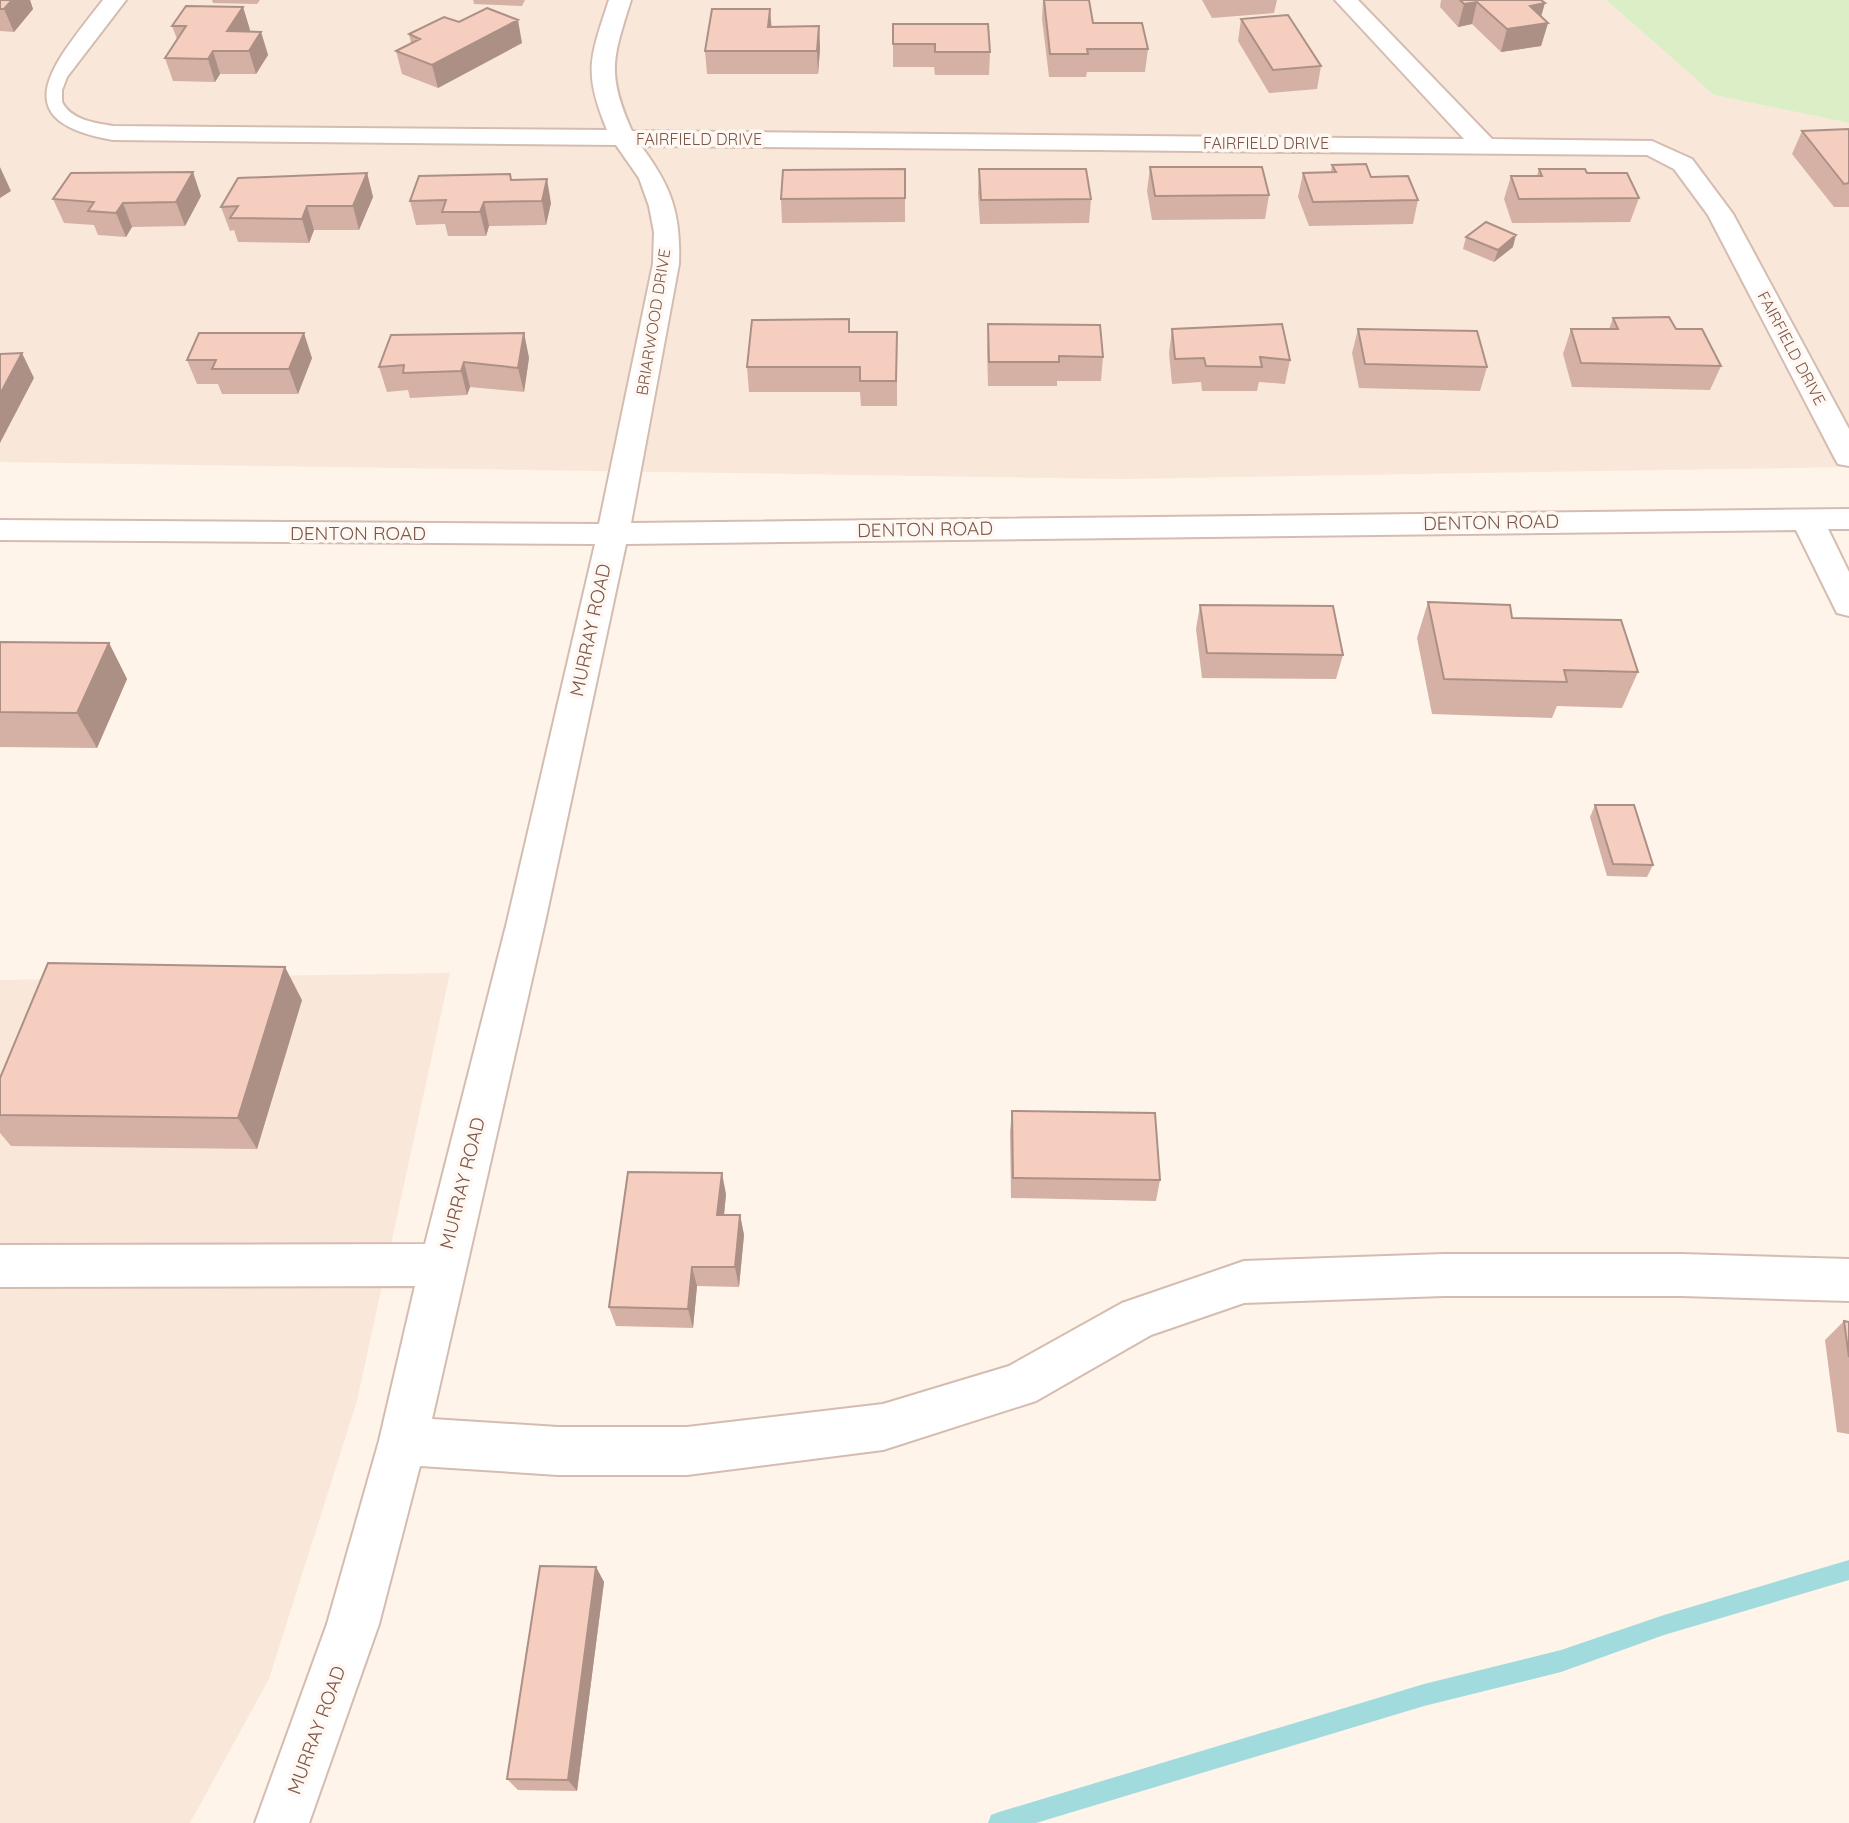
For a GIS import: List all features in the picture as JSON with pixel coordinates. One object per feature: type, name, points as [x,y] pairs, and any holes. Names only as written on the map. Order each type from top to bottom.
[{"type":"street","name":"FAIRFIELD DRIVE","points":[[116,0],[49,88],[48,99],[53,110],[63,119],[93,130],[134,134],[1638,146],[1664,152],[1683,164],[1720,214],[1849,457]]},
{"type":"street","name":"BRIARWOOD DRIVE","points":[[611,534],[666,264],[667,232],[652,178],[623,138],[606,99],[602,56],[620,0]]},
{"type":"street","points":[[1346,0],[1484,145]]},
{"type":"street","points":[[1808,519],[1849,605]]},
{"type":"street","name":"DENTON ROAD","points":[[0,530],[611,534],[1849,519]]},
{"type":"street","name":"MURRAY ROAD","points":[[282,1823],[354,1624],[403,1441],[442,1265],[526,922],[611,534]]},
{"type":"street","points":[[0,1266],[442,1265]]},
{"type":"street","points":[[403,1441],[558,1451],[687,1451],[883,1427],[1018,1385],[1138,1318],[1244,1282],[1458,1275],[1681,1275],[1849,1280]]},
{"type":"shaded area","points":[[0,0],[1606,0],[1714,95],[1849,123],[1849,467],[1122,479],[0,462]]},
{"type":"shaded area","points":[[450,973],[357,1401],[269,1679],[190,1823],[0,1823],[0,980]]},
{"type":"green space","points":[[1606,0],[1849,0],[1849,123],[1714,95]]},
{"type":"building","points":[[0,0],[12,0],[4,9],[0,9]]},
{"type":"building","points":[[1044,0],[1089,0],[1093,23],[1142,23],[1148,49],[1087,49],[1088,54],[1050,54]]},
{"type":"building","points":[[1460,0],[1541,0],[1545,3],[1530,6],[1548,23],[1507,29],[1477,2],[1464,4]]},
{"type":"building","points":[[186,6],[243,7],[227,31],[261,32],[249,51],[213,51],[208,59],[165,58],[186,26],[172,26]]},
{"type":"building","points":[[487,8],[518,20],[432,65],[396,51],[420,39],[409,34],[444,17],[459,22]]},
{"type":"building","points":[[712,9],[770,9],[768,27],[819,26],[817,51],[705,51]]},
{"type":"building","points":[[1288,15],[1321,66],[1273,70],[1241,19]]},
{"type":"building","points":[[893,24],[988,24],[990,52],[935,52],[935,44],[893,44]]},
{"type":"building","points":[[1849,129],[1849,183],[1844,184],[1802,131]]},
{"type":"building","points":[[1366,164],[1371,177],[1408,176],[1418,200],[1313,202],[1303,173],[1336,172],[1332,165]]},
{"type":"building","points":[[1150,167],[1262,167],[1269,195],[1155,196]]},
{"type":"building","points":[[905,169],[905,198],[781,199],[783,170]]},
{"type":"building","points":[[979,169],[1086,169],[1091,199],[981,200]]},
{"type":"building","points":[[1539,169],[1627,173],[1639,198],[1519,199],[1511,176],[1542,176]]},
{"type":"building","points":[[193,172],[176,202],[123,203],[116,213],[88,211],[94,202],[53,199],[71,173]]},
{"type":"building","points":[[367,173],[353,206],[307,206],[302,219],[230,218],[238,206],[221,207],[238,178]]},
{"type":"building","points":[[510,174],[511,180],[547,179],[542,201],[484,202],[480,212],[442,212],[446,200],[410,201],[419,176]]},
{"type":"building","points":[[1486,222],[1516,235],[1498,250],[1466,237]]},
{"type":"building","points":[[1669,317],[1676,329],[1702,329],[1721,366],[1581,363],[1571,329],[1618,329],[1613,318]]},
{"type":"building","points":[[849,319],[849,332],[897,332],[896,381],[860,381],[860,367],[747,367],[752,320]]},
{"type":"building","points":[[988,324],[1100,325],[1103,357],[1059,356],[1059,362],[989,362]]},
{"type":"building","points":[[1282,324],[1290,360],[1260,357],[1262,367],[1206,366],[1204,358],[1175,359],[1172,329]]},
{"type":"building","points":[[1358,329],[1477,331],[1487,367],[1365,364]]},
{"type":"building","points":[[199,333],[304,333],[289,369],[212,369],[216,360],[187,360]]},
{"type":"building","points":[[524,333],[518,368],[464,362],[461,371],[403,373],[404,365],[379,367],[391,335]]},
{"type":"building","points":[[22,353],[0,394],[0,354]]},
{"type":"building","points":[[1428,602],[1510,605],[1512,618],[1621,620],[1638,672],[1564,670],[1567,682],[1444,679]]},
{"type":"building","points":[[1200,605],[1333,606],[1343,655],[1207,653]]},
{"type":"building","points":[[0,642],[109,643],[77,713],[0,712]]},
{"type":"building","points":[[1595,805],[1634,805],[1653,865],[1613,864]]},
{"type":"building","points":[[48,963],[285,967],[238,1118],[0,1115],[0,1078]]},
{"type":"building","points":[[1012,1111],[1155,1113],[1160,1180],[1013,1178]]},
{"type":"building","points":[[628,1172],[722,1173],[717,1215],[740,1215],[735,1267],[692,1267],[688,1309],[609,1307]]},
{"type":"building","points":[[1844,1321],[1849,1322],[1849,1357]]},
{"type":"building","points":[[540,1566],[596,1567],[568,1780],[507,1779]]},
{"type":"waterway","points":[[999,1823],[1424,1695],[1561,1661],[1664,1625],[1849,1570]]}]
